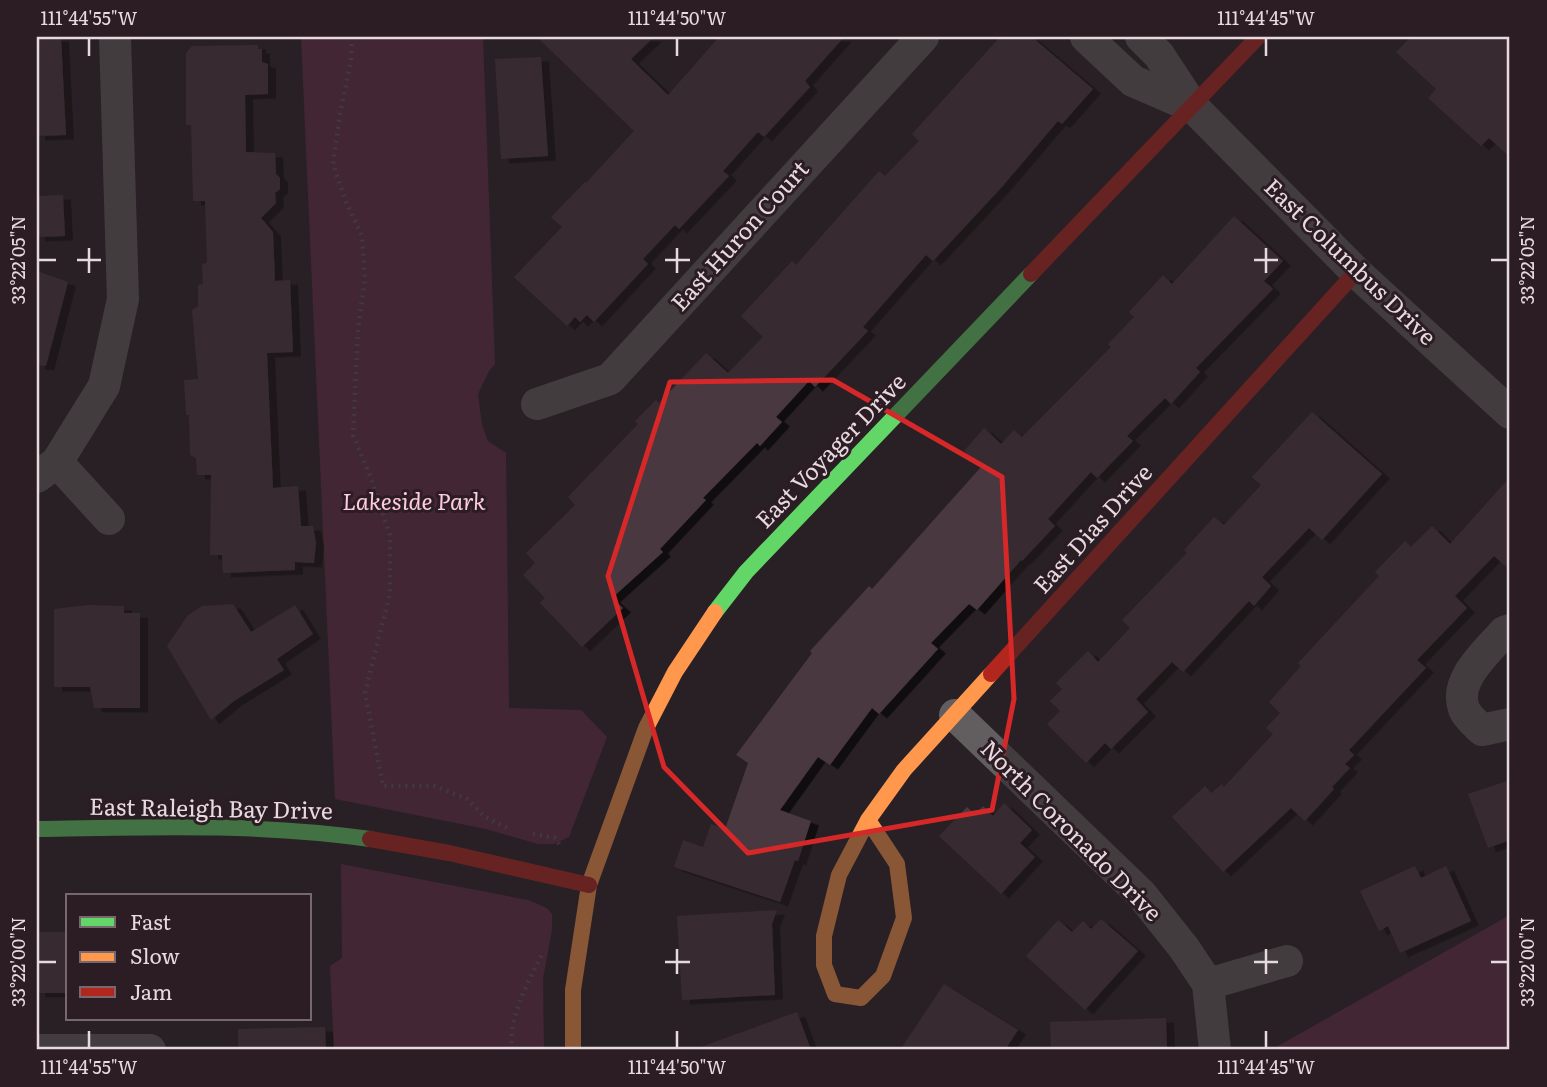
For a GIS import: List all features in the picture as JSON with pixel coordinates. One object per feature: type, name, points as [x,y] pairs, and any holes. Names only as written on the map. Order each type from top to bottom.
[{"type":"street","points":[[109,519],[47,470],[104,386],[123,299],[115,37]]},
{"type":"street","name":"East Huron Court","points":[[537,404],[610,379],[923,37]]},
{"type":"street","name":"East Columbus Drive","points":[[1086,37],[1133,81],[1193,107]]},
{"type":"street","name":"East Columbus Drive","points":[[1141,37],[1159,55],[1193,107],[1356,272],[1510,413]]},
{"type":"street","name":"East Voyager Drive","points":[[573,1050],[573,990],[589,885],[646,728],[675,672],[706,623],[746,572],[1258,37]]},
{"type":"street","name":"East Dias Drive","points":[[868,820],[897,863],[904,918],[883,976],[861,998],[835,994],[824,965],[824,936],[839,875],[868,820],[904,770],[1356,272]]},
{"type":"street","points":[[1510,630],[1504,632],[1475,665],[1460,693],[1464,712],[1482,730],[1510,724]]},
{"type":"street","name":"North Coronado Drive","points":[[955,715],[1141,894],[1184,948],[1208,984],[1215,1050]]},
{"type":"street","name":"East Raleigh Bay Drive","points":[[37,829],[240,828],[306,831],[415,846],[589,885]]},
{"type":"street","points":[[1208,984],[1287,961]]},
{"type":"street","points":[[37,1050],[150,1050]]},
{"type":"path","points":[[352,37],[351,60],[333,164],[346,202],[362,236],[365,279],[358,329],[353,435],[390,535],[390,593],[365,693],[383,786],[435,786],[467,799],[485,817],[511,829],[555,838],[589,885]]},
{"type":"highlighted area","points":[[833,380],[1002,477],[1014,699],[992,810],[748,853],[664,767],[608,576],[670,382]]},
{"type":"green space","name":"Lakeside Park","points":[[301,37],[483,37],[495,364],[478,394],[482,425],[488,441],[506,453],[509,708],[581,710],[607,737],[569,837],[554,844],[538,844],[486,829],[335,799]]},
{"type":"green space","points":[[341,864],[528,900],[547,908],[552,914],[552,929],[543,979],[544,1050],[334,1050],[330,966],[342,958]]},
{"type":"green space","points":[[1510,915],[1510,1050],[1271,1050]]},
{"type":"building","points":[[37,37],[61,37],[66,135],[37,136]]},
{"type":"building","points":[[537,37],[654,37],[631,59],[668,95],[719,37],[844,37],[805,81],[810,87],[764,137],[758,132],[723,171],[729,176],[679,229],[675,225],[643,259],[648,264],[594,322],[587,315],[580,322],[575,317],[567,326],[514,277],[562,227],[551,217],[634,131]]},
{"type":"building","points":[[1000,37],[1032,37],[1093,89],[1062,124],[1058,121],[1001,188],[933,261],[926,255],[863,327],[868,331],[815,387],[809,381],[776,417],[782,422],[760,446],[757,443],[703,498],[706,500],[660,549],[663,552],[612,598],[623,608],[582,647],[540,603],[545,598],[523,575],[535,563],[526,553],[575,505],[568,497],[638,424],[635,421],[656,400],[659,403],[706,353],[728,373],[763,337],[741,316],[792,261],[796,265],[879,171],[885,176],[919,141],[912,134]]},
{"type":"building","points":[[1411,37],[1510,37],[1510,157],[1489,138],[1481,146],[1428,98],[1436,89],[1396,52]]},
{"type":"building","points":[[258,45],[258,49],[262,49],[262,62],[268,64],[268,94],[245,95],[246,152],[275,153],[280,189],[275,193],[276,203],[261,218],[273,232],[275,281],[290,280],[293,352],[267,353],[273,488],[298,486],[301,526],[313,526],[316,543],[314,563],[295,562],[295,570],[223,573],[222,555],[210,555],[211,475],[197,475],[196,458],[190,455],[189,415],[186,415],[184,380],[198,379],[192,310],[198,306],[198,285],[203,284],[202,264],[207,263],[205,201],[193,201],[191,125],[186,125],[186,53],[192,46]]},
{"type":"building","points":[[541,57],[548,156],[501,159],[495,59]]},
{"type":"building","points":[[63,195],[65,236],[37,237],[37,196]]},
{"type":"building","points":[[1234,216],[1283,261],[1264,281],[1273,289],[1196,368],[1200,372],[1171,404],[1165,398],[1127,436],[1133,441],[1097,478],[1091,472],[1048,519],[1055,526],[977,610],[969,604],[931,643],[938,649],[879,714],[872,708],[830,765],[818,757],[780,810],[811,821],[798,861],[795,860],[780,902],[674,867],[683,840],[703,847],[711,824],[725,829],[748,763],[736,755],[812,653],[810,651],[869,586],[872,589],[981,467],[964,451],[984,428],[1001,444],[1014,430],[1022,437],[1111,347],[1108,344],[1134,317],[1129,312],[1163,275],[1172,284]]},
{"type":"building","points":[[37,271],[68,282],[46,366],[37,365]]},
{"type":"building","points":[[1312,412],[1382,474],[1322,540],[1309,528],[1262,577],[1271,586],[1254,606],[1249,601],[1183,672],[1172,662],[1136,699],[1148,712],[1111,749],[1105,743],[1086,763],[1047,724],[1060,711],[1050,701],[1062,689],[1056,683],[1088,651],[1098,662],[1130,628],[1122,620],[1187,553],[1184,550],[1214,517],[1224,525],[1261,485],[1252,477]]},
{"type":"building","points":[[1510,477],[1510,570],[1494,556],[1455,596],[1467,608],[1417,660],[1426,668],[1349,750],[1354,755],[1345,764],[1350,768],[1305,821],[1291,808],[1223,872],[1172,817],[1205,786],[1211,793],[1222,784],[1224,787],[1273,734],[1266,728],[1280,713],[1269,702],[1301,666],[1298,663],[1379,576],[1375,572],[1405,541],[1411,547],[1432,526],[1450,544]]},
{"type":"building","points":[[233,604],[251,632],[295,605],[313,634],[277,659],[284,670],[234,701],[211,720],[167,646],[188,615],[202,606]]},
{"type":"building","points":[[88,605],[124,606],[124,613],[140,613],[140,708],[94,708],[90,687],[54,687],[54,609]]},
{"type":"building","points":[[1510,780],[1510,840],[1488,848],[1468,794]]},
{"type":"building","points":[[1004,803],[1032,830],[1020,843],[1035,857],[1001,894],[939,836],[967,807],[975,815],[983,806],[993,816]]},
{"type":"building","points":[[1415,866],[1421,878],[1446,866],[1471,921],[1400,953],[1388,926],[1379,931],[1360,891]]},
{"type":"building","points":[[777,910],[772,924],[775,995],[682,1000],[677,916]]},
{"type":"building","points":[[1101,919],[1138,951],[1085,1010],[1026,956],[1058,920],[1072,932],[1083,921],[1091,929]]},
{"type":"building","points":[[37,932],[66,932],[66,993],[37,993]]},
{"type":"building","points":[[944,984],[1018,1030],[1005,1050],[900,1050]]},
{"type":"building","points":[[797,1012],[811,1050],[702,1050],[701,1047]]},
{"type":"building","points":[[1166,1018],[1167,1050],[1051,1050],[1050,1022]]},
{"type":"building","points":[[325,1027],[326,1050],[238,1050],[238,1029]]},
{"type":"traffic: fast","points":[[715,612],[746,572],[1031,274]]},
{"type":"traffic: fast","points":[[37,829],[245,828],[370,839]]},
{"type":"traffic: slow","points":[[573,1050],[573,990],[589,885],[646,728],[675,672],[715,612]]},
{"type":"traffic: slow","points":[[868,820],[897,864],[904,918],[883,976],[861,998],[835,994],[824,965],[824,936],[839,875],[868,820],[904,770],[991,674]]},
{"type":"traffic: jam","points":[[1031,274],[1258,37]]},
{"type":"traffic: jam","points":[[991,674],[1356,272]]},
{"type":"traffic: jam","points":[[370,839],[449,853],[589,885]]}]
